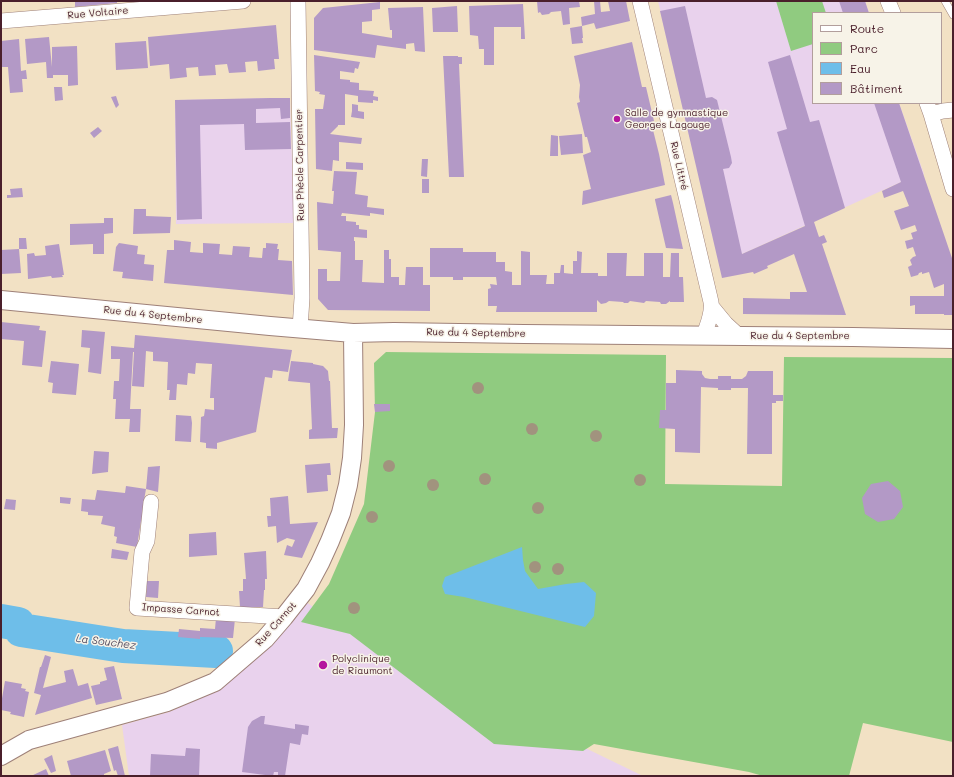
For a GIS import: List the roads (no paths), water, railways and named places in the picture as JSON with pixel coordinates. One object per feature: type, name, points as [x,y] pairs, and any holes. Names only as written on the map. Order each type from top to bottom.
[{"type":"street","name":"Rue Voltaire","points":[[1,21],[244,1]]},
{"type":"street","name":"Rue Phècle Carpentier","points":[[298,1],[302,298],[300,329]]},
{"type":"street","name":"Rue Littré","points":[[640,1],[712,307],[711,315],[704,335]]},
{"type":"street","points":[[888,1],[893,12]]},
{"type":"street","points":[[953,110],[943,111],[929,109],[953,189]]},
{"type":"street","name":"Rue du 4 Septembre","points":[[1,300],[353,333],[394,332],[704,335],[953,339]]},
{"type":"street","name":"Rue Littré","points":[[712,307],[726,324],[739,336]]},
{"type":"street","name":"Rue Carnot","points":[[1,756],[29,740],[167,702],[215,682],[265,639],[284,617],[306,589],[320,563],[341,513],[348,485],[352,458],[354,425],[353,333]]},
{"type":"street","name":"Impasse Carnot","points":[[151,502],[147,541],[142,552],[137,608],[284,617]]},
{"type":"lane","points":[[946,1],[953,15]]},
{"type":"water","points":[[522,547],[525,571],[538,589],[584,582],[596,593],[594,616],[585,627],[464,597],[445,594],[442,586],[445,577]]},
{"type":"waterway","name":"La Souchez","points":[[1,621],[18,624],[21,630],[123,646],[216,651]]},
{"type":"place","name":"Salle de gymnastique Georges Lagouge","points":[[617,119]]},
{"type":"place","name":"Polyclinique de Riaumont","points":[[323,665]]}]
